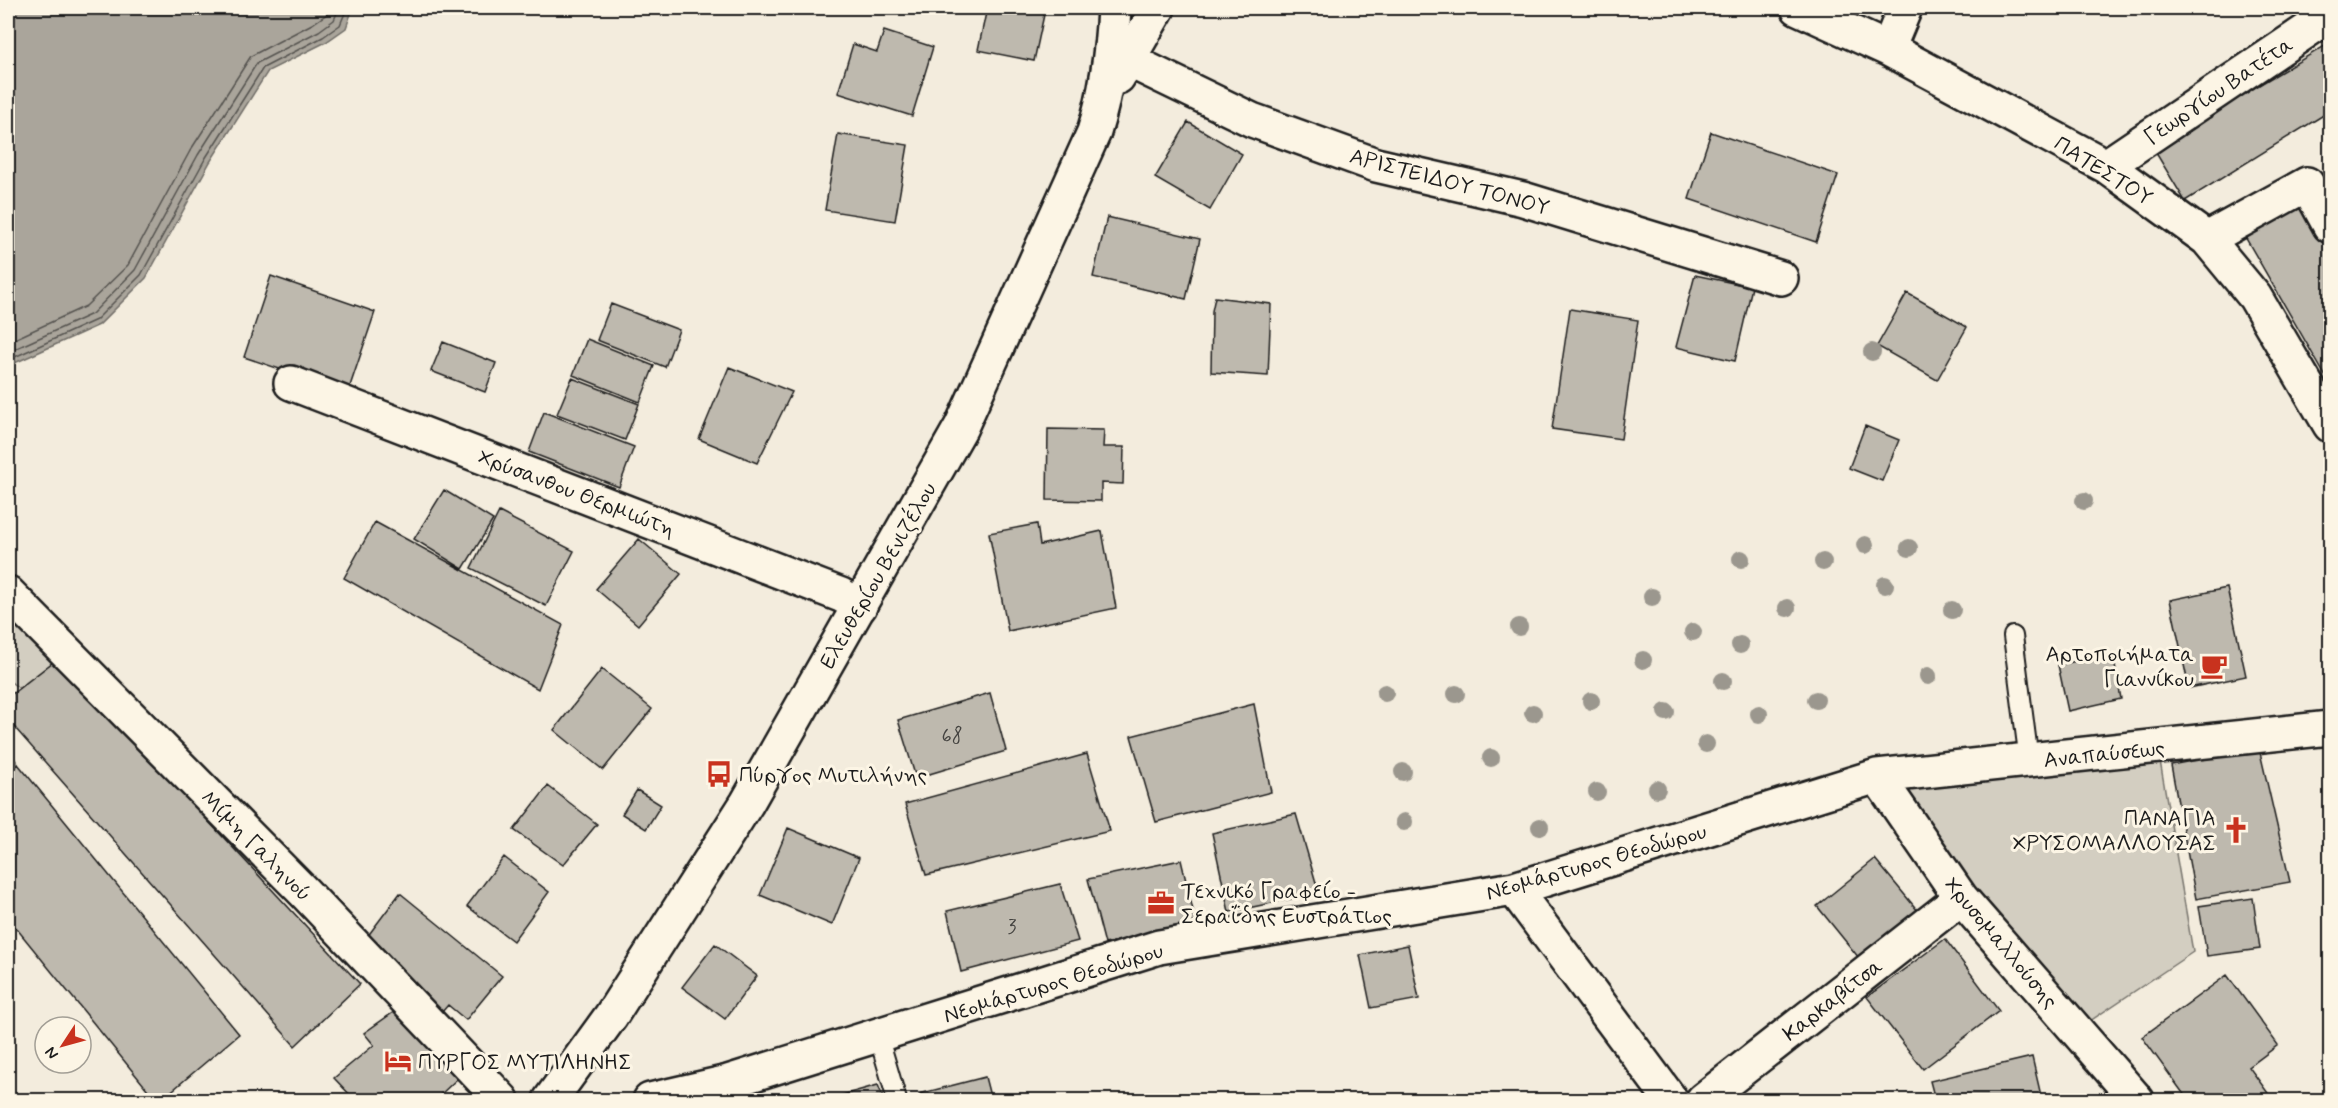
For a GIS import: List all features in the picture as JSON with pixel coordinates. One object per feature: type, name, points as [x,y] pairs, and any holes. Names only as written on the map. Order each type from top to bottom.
[{"type":"street","name":"Ελευθερίου Βενιζέλου","points":[[550,1101],[611,1016],[747,803],[961,427],[1084,155],[1101,108],[1113,43],[1114,8]]},
{"type":"street","points":[[1101,108],[1158,8]]},
{"type":"street","name":"ΠΑΤΕΣΤΟΥ","points":[[1798,8],[1888,50],[2106,166],[2207,239],[2255,297],[2331,425]]},
{"type":"street","points":[[1888,50],[1905,8]]},
{"type":"street","name":"Γεωργίου Βατέτα","points":[[2106,166],[2331,15]]},
{"type":"street","name":"ΑΡΙΣΤΕΙΔΟΥ ΤΟΝΟΥ","points":[[1128,60],[1252,120],[1376,165],[1523,200],[1781,278]]},
{"type":"street","points":[[2207,239],[2307,184],[2331,226]]},
{"type":"street","name":"Χρύσανθου Θερμιώτη","points":[[291,383],[842,595],[860,606]]},
{"type":"street","name":"Μίμη Γαληνού","points":[[8,592],[304,892],[502,1101]]},
{"type":"street","name":"Αναπαύσεως","points":[[1877,776],[2331,728]]},
{"type":"street","name":"Νεομάρτυρος Θεοδώρου","points":[[650,1101],[734,1091],[878,1035],[1159,947],[1514,889],[1877,776]]},
{"type":"street","name":"Χρυσομαλλούσης","points":[[1877,776],[1961,898],[2137,1101]]},
{"type":"street","points":[[1514,889],[1671,1101]]},
{"type":"street","name":"Καρκαβίτσα","points":[[1703,1101],[1961,898]]},
{"type":"lane","points":[[2013,636],[2029,761]]},
{"type":"lane","points":[[878,1035],[897,1101]]},
{"type":"shaded area","points":[[8,617],[57,659],[19,688],[8,680]]},
{"type":"shaded area","points":[[8,748],[18,764],[8,774]]},
{"type":"shaded area","points":[[2160,761],[2193,952],[2081,1027],[1972,889],[1899,783]]},
{"type":"water","points":[[8,8],[353,8],[346,28],[326,42],[268,71],[210,162],[146,278],[99,325],[8,366]]},
{"type":"building","points":[[987,8],[1045,10],[1034,61],[978,50]]},
{"type":"building","points":[[884,31],[933,47],[912,116],[838,93],[853,44],[877,52]]},
{"type":"building","points":[[2328,44],[2330,49],[2330,111],[2185,201],[2153,148]]},
{"type":"building","points":[[1188,122],[1242,154],[1210,210],[1155,178]]},
{"type":"building","points":[[1711,132],[1838,175],[1816,242],[1689,199]]},
{"type":"building","points":[[838,134],[908,145],[895,221],[825,210]]},
{"type":"building","points":[[2300,197],[2330,251],[2330,384],[2240,228]]},
{"type":"building","points":[[1107,217],[1200,239],[1186,299],[1093,277]]},
{"type":"building","points":[[1695,275],[1752,287],[1735,361],[1676,347]]},
{"type":"building","points":[[271,276],[375,312],[348,392],[244,357]]},
{"type":"building","points":[[1907,293],[1967,327],[1937,380],[1877,346]]},
{"type":"building","points":[[1215,297],[1271,304],[1268,376],[1211,372],[1212,311]]},
{"type":"building","points":[[611,304],[679,330],[665,367],[597,340]]},
{"type":"building","points":[[1570,309],[1638,320],[1621,439],[1552,429]]},
{"type":"building","points":[[587,339],[654,366],[640,402],[573,375]]},
{"type":"building","points":[[443,342],[496,363],[485,392],[431,371]]},
{"type":"building","points":[[729,367],[792,392],[757,463],[699,439]]},
{"type":"building","points":[[572,378],[639,404],[625,440],[557,414]]},
{"type":"building","points":[[544,412],[634,447],[619,487],[529,452]]},
{"type":"building","points":[[1865,426],[1899,440],[1882,481],[1849,468]]},
{"type":"building","points":[[1048,429],[1104,430],[1103,447],[1124,447],[1123,484],[1101,483],[1101,501],[1047,500]]},
{"type":"building","points":[[444,490],[493,520],[463,569],[414,539]]},
{"type":"building","points":[[499,512],[574,551],[546,606],[471,568]]},
{"type":"building","points":[[375,522],[563,625],[538,689],[344,578]]},
{"type":"building","points":[[1037,524],[1040,545],[1102,531],[1116,608],[1008,631],[989,533]]},
{"type":"building","points":[[639,539],[681,574],[638,625],[596,589]]},
{"type":"building","points":[[2227,588],[2246,676],[2189,688],[2170,600]]},
{"type":"building","points":[[2113,653],[2121,699],[2068,711],[2058,665]]},
{"type":"building","points":[[57,659],[360,984],[295,1046],[8,720],[8,697]]},
{"type":"building","points":[[602,669],[652,709],[603,770],[554,730]]},
{"type":"building","points":[[990,693],[1006,751],[916,778],[898,720]]},
{"type":"building","points":[[1254,704],[1271,792],[1156,822],[1131,736]]},
{"type":"building","points":[[2259,748],[2290,882],[2196,899],[2171,765]]},
{"type":"building","points":[[1087,754],[1110,831],[926,875],[905,804]]},
{"type":"building","points":[[18,764],[239,1034],[161,1100],[156,1100],[93,1023],[93,1015],[87,1015],[8,918],[8,774]]},
{"type":"building","points":[[548,786],[597,824],[563,865],[514,830]]},
{"type":"building","points":[[637,790],[661,805],[646,829],[622,814]]},
{"type":"building","points":[[1296,814],[1319,893],[1229,912],[1212,833]]},
{"type":"building","points":[[788,828],[859,858],[832,925],[760,895]]},
{"type":"building","points":[[504,857],[549,892],[513,941],[467,906]]},
{"type":"building","points":[[1875,859],[1918,911],[1859,958],[1817,906]]},
{"type":"building","points":[[1181,860],[1196,923],[1105,944],[1088,879]]},
{"type":"building","points":[[1060,884],[1078,941],[961,972],[947,911]]},
{"type":"building","points":[[400,893],[502,976],[466,1020],[448,1005],[442,1012],[361,945]]},
{"type":"building","points":[[2253,898],[2260,949],[2207,956],[2199,906]]},
{"type":"building","points":[[1945,939],[1999,1011],[1923,1069],[1867,997]]},
{"type":"building","points":[[715,944],[757,976],[725,1019],[682,987]]},
{"type":"building","points":[[1408,945],[1419,999],[1371,1008],[1360,955]]},
{"type":"building","points":[[2227,975],[2278,1045],[2249,1067],[2273,1100],[2188,1100],[2142,1037]]},
{"type":"building","name":"ΠΥΡΓΟΣ ΜΥΤΙΛΗΝΗΣ","points":[[398,1009],[457,1079],[439,1096],[443,1100],[355,1100],[334,1078],[374,1045],[364,1033]]},
{"type":"building","points":[[2032,1057],[2042,1100],[1935,1100],[1930,1081]]},
{"type":"building","points":[[985,1077],[991,1100],[921,1100],[919,1094]]},
{"type":"building","points":[[878,1085],[884,1100],[825,1100]]},
{"type":"place","name":"Αρτοποιήματα Γιαννίκου","points":[[2214,666]]},
{"type":"place","name":"Πύργος Μυτιλήνης","points":[[719,774]]},
{"type":"place","name":"ΠΑΝΑΓΙΑ ΧΡΥΣΟΜΑΛΛΟΥΣΑΣ","points":[[2236,830]]},
{"type":"place","name":"Τεχνικό Γραφείο - Σεραΐδης Ευστράτιος","points":[[1161,903]]},
{"type":"place","name":"ΠΥΡΓΟΣ ΜΥΤΙΛΗΝΗΣ","points":[[398,1061]]}]
